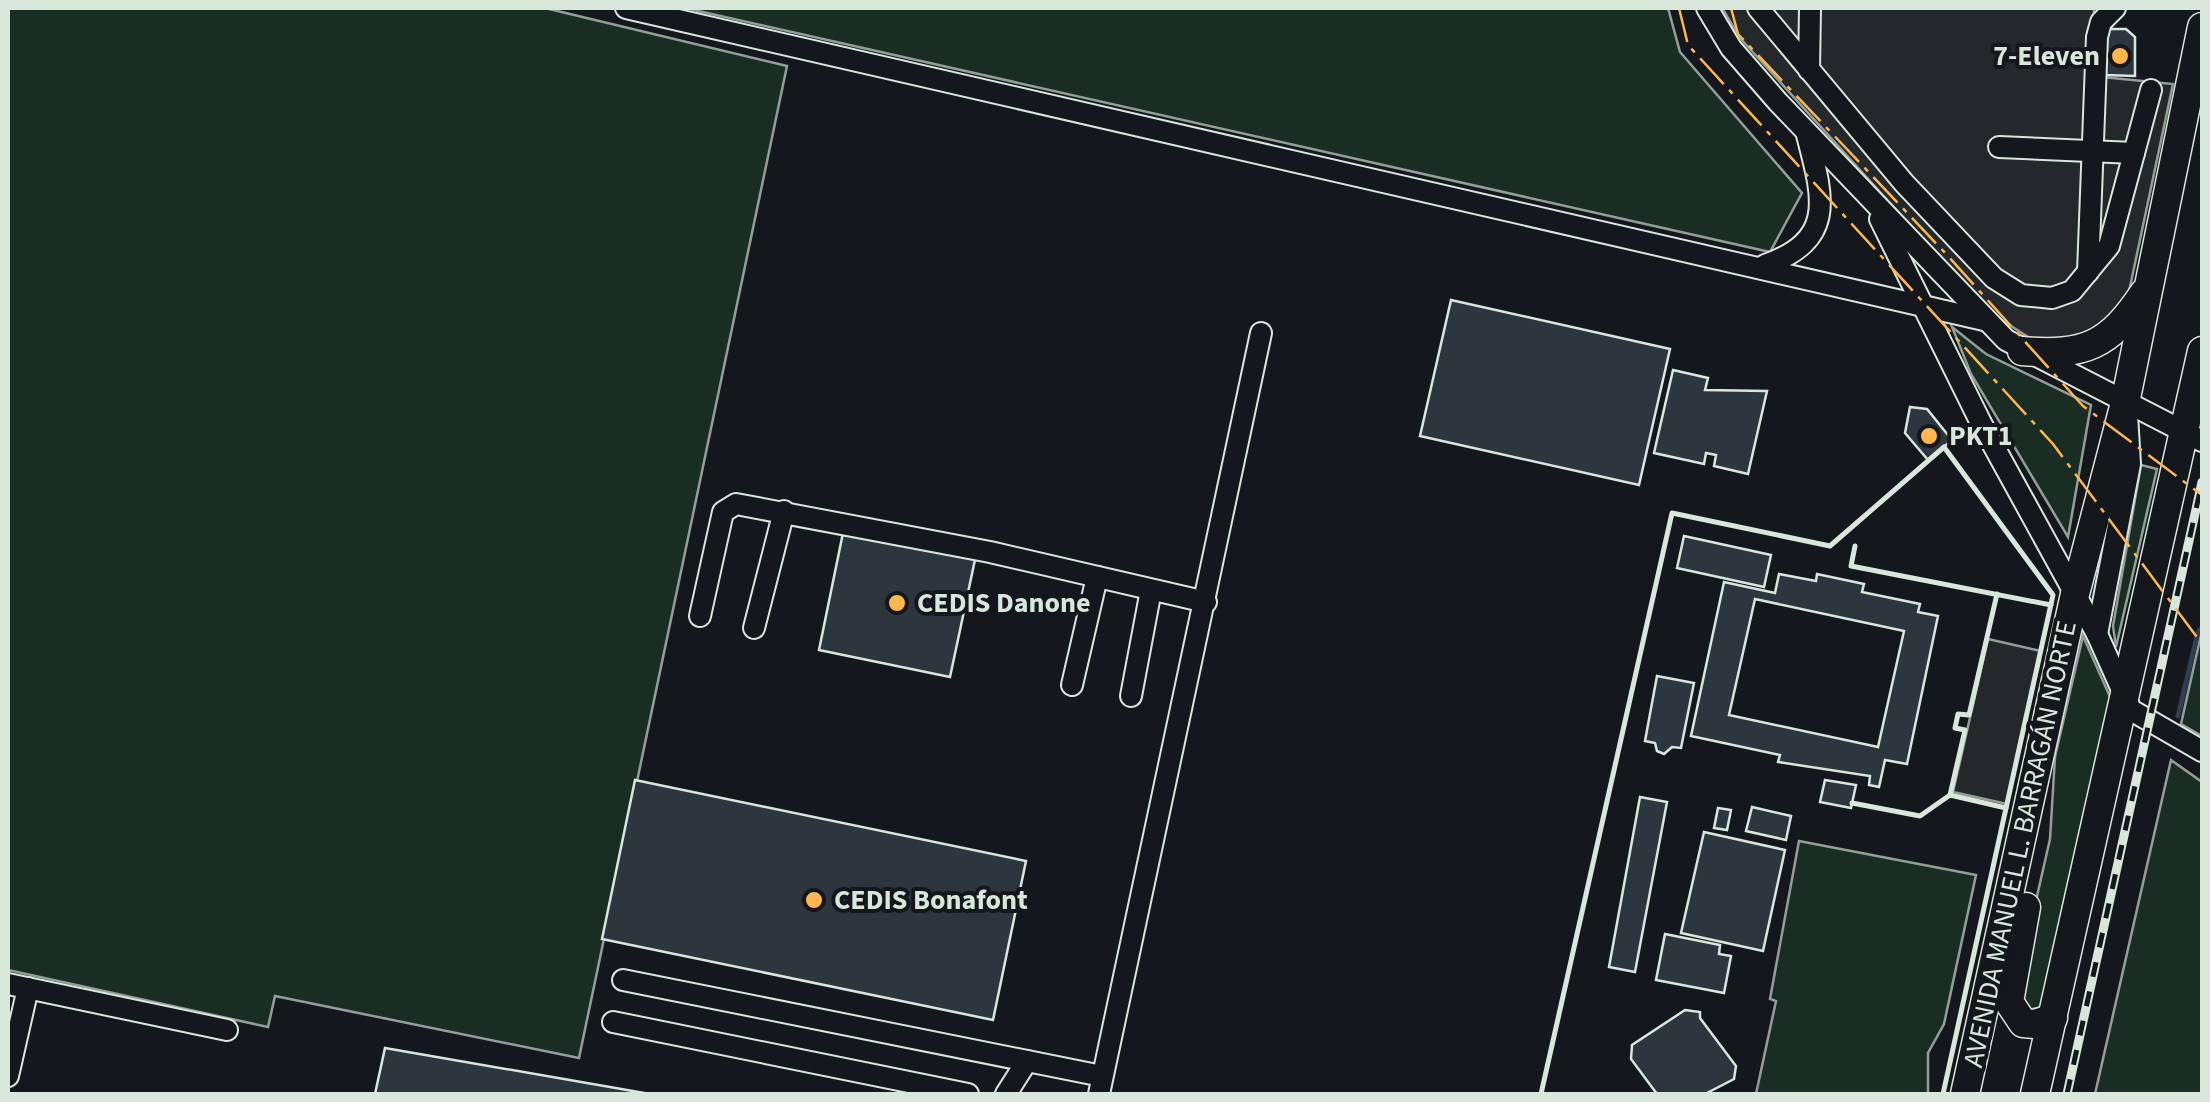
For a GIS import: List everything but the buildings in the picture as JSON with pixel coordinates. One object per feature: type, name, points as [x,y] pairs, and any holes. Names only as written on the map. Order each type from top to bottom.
[{"type":"main road","name":"AVENIDA MANUEL L. BARRAGÁN NORTE","points":[[1965,1094],[2075,594],[2126,404],[2202,27]]},
{"type":"main road","points":[[2022,351],[2072,352],[2099,342],[2125,322],[2150,284]]},
{"type":"main road","points":[[2036,1094],[2124,696],[2193,437],[2202,350]]},
{"type":"main road","points":[[2034,782],[2041,832],[2008,1002],[2023,1022],[2041,1023],[2053,1018]]},
{"type":"street","points":[[626,8],[1984,320]]},
{"type":"street","points":[[1707,8],[1731,48],[1806,133],[1984,320],[2022,351],[2193,437]]},
{"type":"street","points":[[1758,8],[1904,183],[2008,290],[2052,298],[2072,291],[2110,246],[2150,90]]},
{"type":"street","points":[[1809,70],[1810,8]]},
{"type":"street","points":[[2088,272],[2097,37],[2101,22],[2115,8]]},
{"type":"street","points":[[1762,266],[1804,248],[1819,219],[1820,188],[1806,133]]},
{"type":"street","points":[[1999,147],[2134,153]]},
{"type":"street","points":[[1875,208],[1920,304],[2097,634],[2124,696],[2141,719],[2202,751]]},
{"type":"street","points":[[623,980],[1027,1061],[1100,1085],[1261,334]]},
{"type":"street","points":[[2097,634],[2130,464],[2126,404]]},
{"type":"street","points":[[700,616],[728,506],[749,504],[1206,602]]},
{"type":"street","points":[[754,628],[784,511]]},
{"type":"street","points":[[1072,685],[1097,578]]},
{"type":"street","points":[[1131,696],[1151,590]]},
{"type":"street","points":[[8,1076],[18,986],[227,1030]]},
{"type":"street","points":[[613,1022],[968,1094]]},
{"type":"street","points":[[1006,1094],[1027,1061]]},
{"type":"green space","points":[[8,8],[545,8],[787,66],[579,1058],[275,996],[268,1027],[8,970]]},
{"type":"green space","points":[[685,8],[1668,8],[1680,52],[1802,193],[1770,252]]},
{"type":"green space","points":[[1952,327],[1986,354],[2091,405],[2068,537],[1971,374]]},
{"type":"green space","points":[[2141,465],[2157,469],[2116,647],[2113,626]]},
{"type":"green space","points":[[2202,630],[2202,736],[2181,724]]},
{"type":"green space","points":[[2083,636],[2111,699],[2043,1007],[2027,1010],[2015,993],[2050,839],[2055,757]]},
{"type":"green space","points":[[2171,760],[2202,782],[2202,1094],[2095,1094]]},
{"type":"green space","points":[[1799,841],[1976,875],[1944,1024],[1928,1053],[1928,1094],[1756,1094],[1776,1001],[1770,999]]},
{"type":"shaded area","points":[[1722,8],[2094,8],[2093,76],[2173,84],[2127,301],[2098,333],[2036,342],[1989,312],[1740,38]]},
{"type":"shaded area","points":[[1988,639],[2041,651],[2007,804],[1953,792]]},
{"type":"waterway","points":[[2178,716],[2202,628]]},
{"type":"railway","points":[[2067,1094],[2202,482]]},
{"type":"wall","points":[[1541,1094],[1672,513],[1830,546],[1944,447],[2053,595],[1943,1094]]},
{"type":"wall","points":[[1855,546],[1851,566],[2051,605]]},
{"type":"wall","points":[[1950,795],[1965,730],[1955,728],[1958,714],[1969,715],[1997,594]]},
{"type":"wall","points":[[1852,803],[1920,816],[1950,795],[2006,808]]},
{"type":"power","points":[[1679,8],[1688,45],[2053,444],[2202,644]]},
{"type":"power","points":[[1731,8],[1738,34],[1948,256],[2083,406],[2202,495]]},
{"type":"place","name":"7-Eleven","points":[[2120,56]]},
{"type":"place","name":"PKT1","points":[[1929,436]]},
{"type":"place","name":"CEDIS Danone","points":[[897,603]]},
{"type":"place","name":"CEDIS Bonafont","points":[[814,900]]}]
